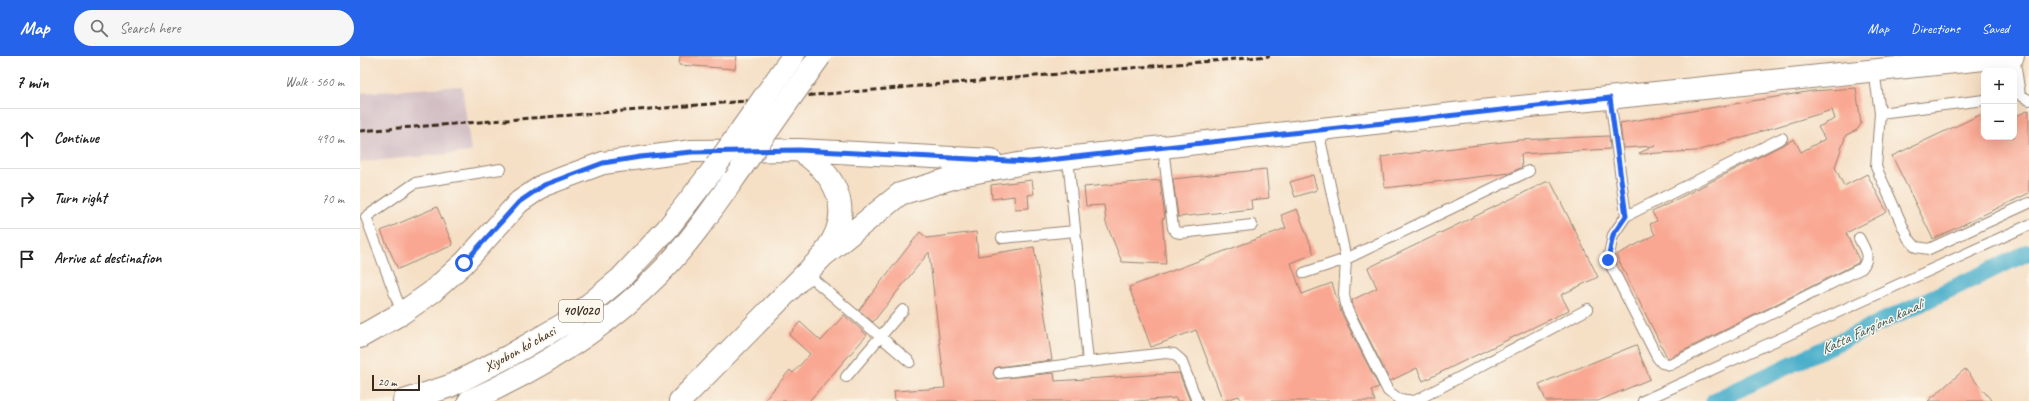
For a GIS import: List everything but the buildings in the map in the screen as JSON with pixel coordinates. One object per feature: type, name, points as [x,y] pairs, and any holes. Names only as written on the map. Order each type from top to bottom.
[{"type":"main road","name":"Xiyobon koʻchasi","points":[[404,401],[450,386],[509,356],[569,321],[620,279],[667,229],[716,166],[793,56]]},
{"type":"main road","name":"Xiyobon koʻchasi","points":[[469,401],[503,386],[557,355],[610,319],[658,275],[700,225],[820,56]]},
{"type":"main road","points":[[680,401],[823,256],[900,194],[966,174],[1030,162],[1610,98],[2013,56]]},
{"type":"main road","points":[[360,337],[402,313],[432,292],[459,268],[519,202],[544,185],[603,163],[640,157],[692,152],[799,150],[1030,162]]},
{"type":"main road","points":[[799,150],[824,170],[834,184],[839,198],[841,214],[838,230],[823,256]]},
{"type":"lane","points":[[2013,56],[2014,68]]},
{"type":"lane","points":[[1874,70],[1880,113],[1876,167],[1908,238],[1916,247],[1928,249],[2029,203]]},
{"type":"lane","points":[[2017,95],[2029,100]]},
{"type":"lane","points":[[1610,98],[1626,216]]},
{"type":"lane","points":[[1880,113],[1981,100]]},
{"type":"lane","points":[[1318,130],[1346,259],[1344,295],[1347,308],[1388,391],[1399,399],[1414,401],[1588,309]]},
{"type":"lane","points":[[1782,138],[1626,216],[1613,235],[1608,260],[1657,357],[1662,363],[1670,365],[1862,268],[1868,261],[1868,254],[1859,238]]},
{"type":"lane","points":[[1163,148],[1173,228],[1176,232],[1181,233],[1252,225]]},
{"type":"lane","points":[[1068,158],[1088,362]]},
{"type":"lane","points":[[402,313],[363,219],[416,183],[501,169]]},
{"type":"lane","points":[[1304,274],[1346,259],[1529,171]]},
{"type":"lane","points":[[1643,401],[2029,225]]},
{"type":"lane","points":[[1002,238],[1075,231]]},
{"type":"lane","points":[[806,273],[910,362]]},
{"type":"lane","points":[[846,377],[904,310]]},
{"type":"lane","points":[[999,373],[1166,353],[1174,354],[1181,360],[1197,401]]},
{"type":"shaded area","points":[[462,86],[471,152],[360,162],[360,93]]},
{"type":"waterway","name":"Katta Farg'ona kanali","points":[[1714,401],[2029,252]]},
{"type":"railway","points":[[360,131],[664,108],[1270,56]]},
{"type":"route","points":[[464,263],[519,202],[544,185],[603,163],[640,157],[692,152],[799,150],[1030,162],[1462,113],[1610,98],[1626,216],[1613,235],[1608,260]]}]
